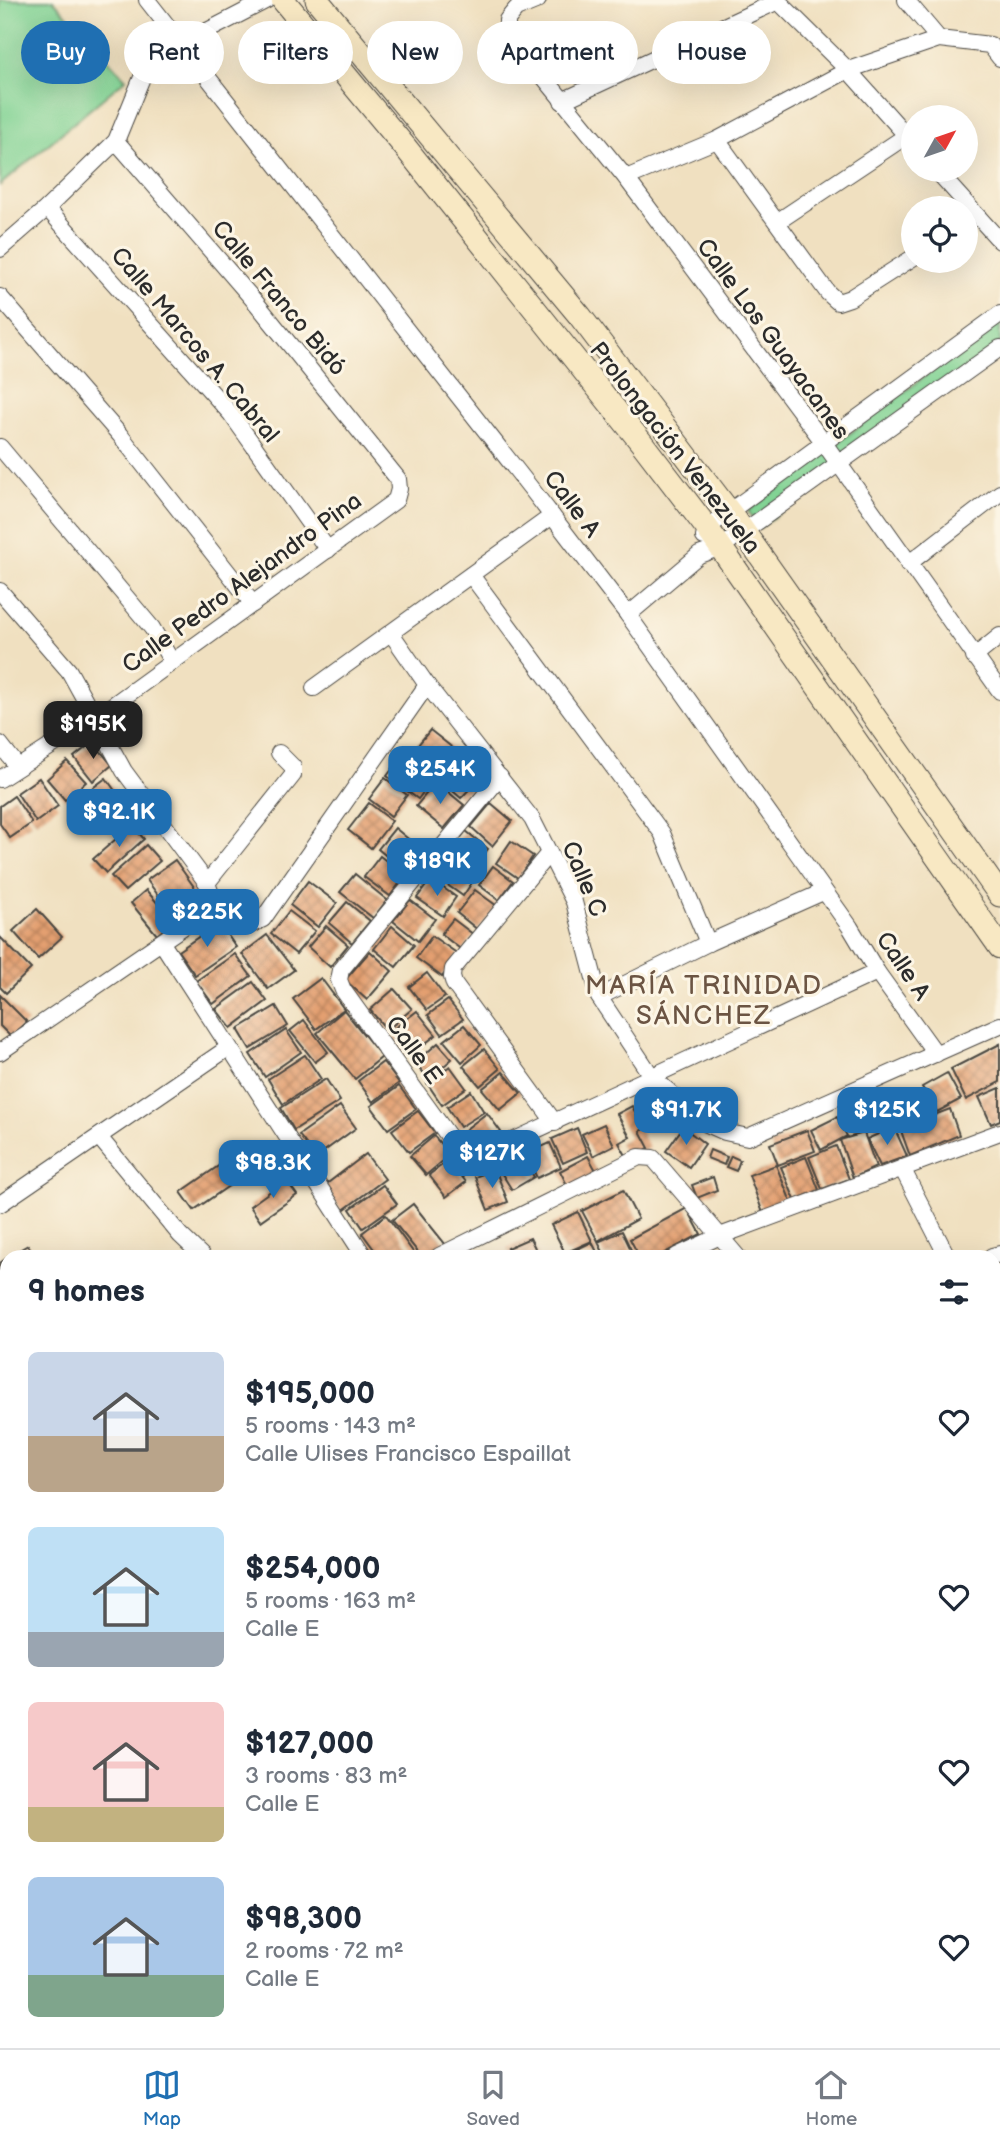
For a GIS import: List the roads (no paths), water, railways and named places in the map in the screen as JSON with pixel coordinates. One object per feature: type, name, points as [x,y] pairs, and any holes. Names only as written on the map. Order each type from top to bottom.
[{"type":"street","name":"Calle A","points":[[147,0],[164,21]]},
{"type":"street","points":[[224,22],[267,0]]},
{"type":"street","name":"Prolongación Venezuela","points":[[283,0],[484,246],[707,528],[710,551],[1000,947]]},
{"type":"street","name":"Prolongación Venezuela","points":[[317,0],[580,316],[729,511],[1000,895]]},
{"type":"street","name":"Calle Los Guayacanes","points":[[538,0],[516,9],[507,20],[507,32],[626,178],[824,443],[1000,691]]},
{"type":"street","points":[[906,0],[939,39]]},
{"type":"street","points":[[562,101],[777,1],[848,70],[901,130]]},
{"type":"street","points":[[626,178],[717,140],[848,70],[939,39],[990,45],[1000,58]]},
{"type":"street","points":[[0,249],[116,141],[139,84]]},
{"type":"street","name":"Calle A","points":[[213,84],[628,615],[850,927],[877,972],[936,1054]]},
{"type":"street","points":[[717,140],[828,293],[838,302],[850,298],[901,265]]},
{"type":"street","name":"Calle Franco Bidó","points":[[116,141],[265,314],[398,479],[399,489]]},
{"type":"street","points":[[777,222],[901,146]]},
{"type":"street","name":"Calle Marcos A. Cabral","points":[[47,208],[231,414],[328,550]]},
{"type":"street","points":[[978,224],[1000,241]]},
{"type":"street","points":[[0,297],[120,435],[253,604]]},
{"type":"street","points":[[707,528],[1000,314]]},
{"type":"street","points":[[628,615],[710,551],[743,532],[1000,348]]},
{"type":"street","points":[[0,447],[152,628],[172,662]]},
{"type":"street","name":"Calle Pedro Alejandro Pina","points":[[0,779],[95,718],[328,550],[396,500],[399,489]]},
{"type":"street","points":[[908,564],[1000,493]]},
{"type":"street","points":[[314,688],[552,516]]},
{"type":"street","points":[[471,575],[662,833],[708,943]]},
{"type":"street","points":[[0,591],[69,671],[124,771],[207,883],[215,905],[231,919],[248,926],[263,919],[426,685]]},
{"type":"street","name":"Calle C","points":[[391,633],[426,685],[532,819],[574,902],[599,997],[652,1077],[707,1124],[725,1132],[748,1137],[1000,1025]]},
{"type":"street","points":[[974,657],[1000,636]]},
{"type":"street","points":[[0,744],[18,767]]},
{"type":"street","points":[[207,883],[293,775],[293,767],[279,753]]},
{"type":"street","name":"Calle E","points":[[500,778],[341,970],[339,980],[351,1001],[467,1158],[478,1157],[555,1123],[877,972]]},
{"type":"street","points":[[549,853],[453,969],[452,977],[454,984],[555,1123]]},
{"type":"street","points":[[599,997],[708,943],[823,892]]},
{"type":"street","points":[[0,1052],[215,905]]},
{"type":"street","points":[[162,943],[360,1250]]},
{"type":"street","points":[[0,1204],[228,1048]]},
{"type":"street","points":[[690,1250],[901,1167],[1000,1132]]},
{"type":"street","points":[[99,1137],[180,1235],[196,1250]]},
{"type":"street","points":[[451,1250],[626,1163],[646,1156],[653,1158],[732,1250]]},
{"type":"street","points":[[901,1167],[944,1250]]},
{"type":"district","name":"MARÍA TRINIDAD SÁNCHEZ","points":[[704,1001]]}]
